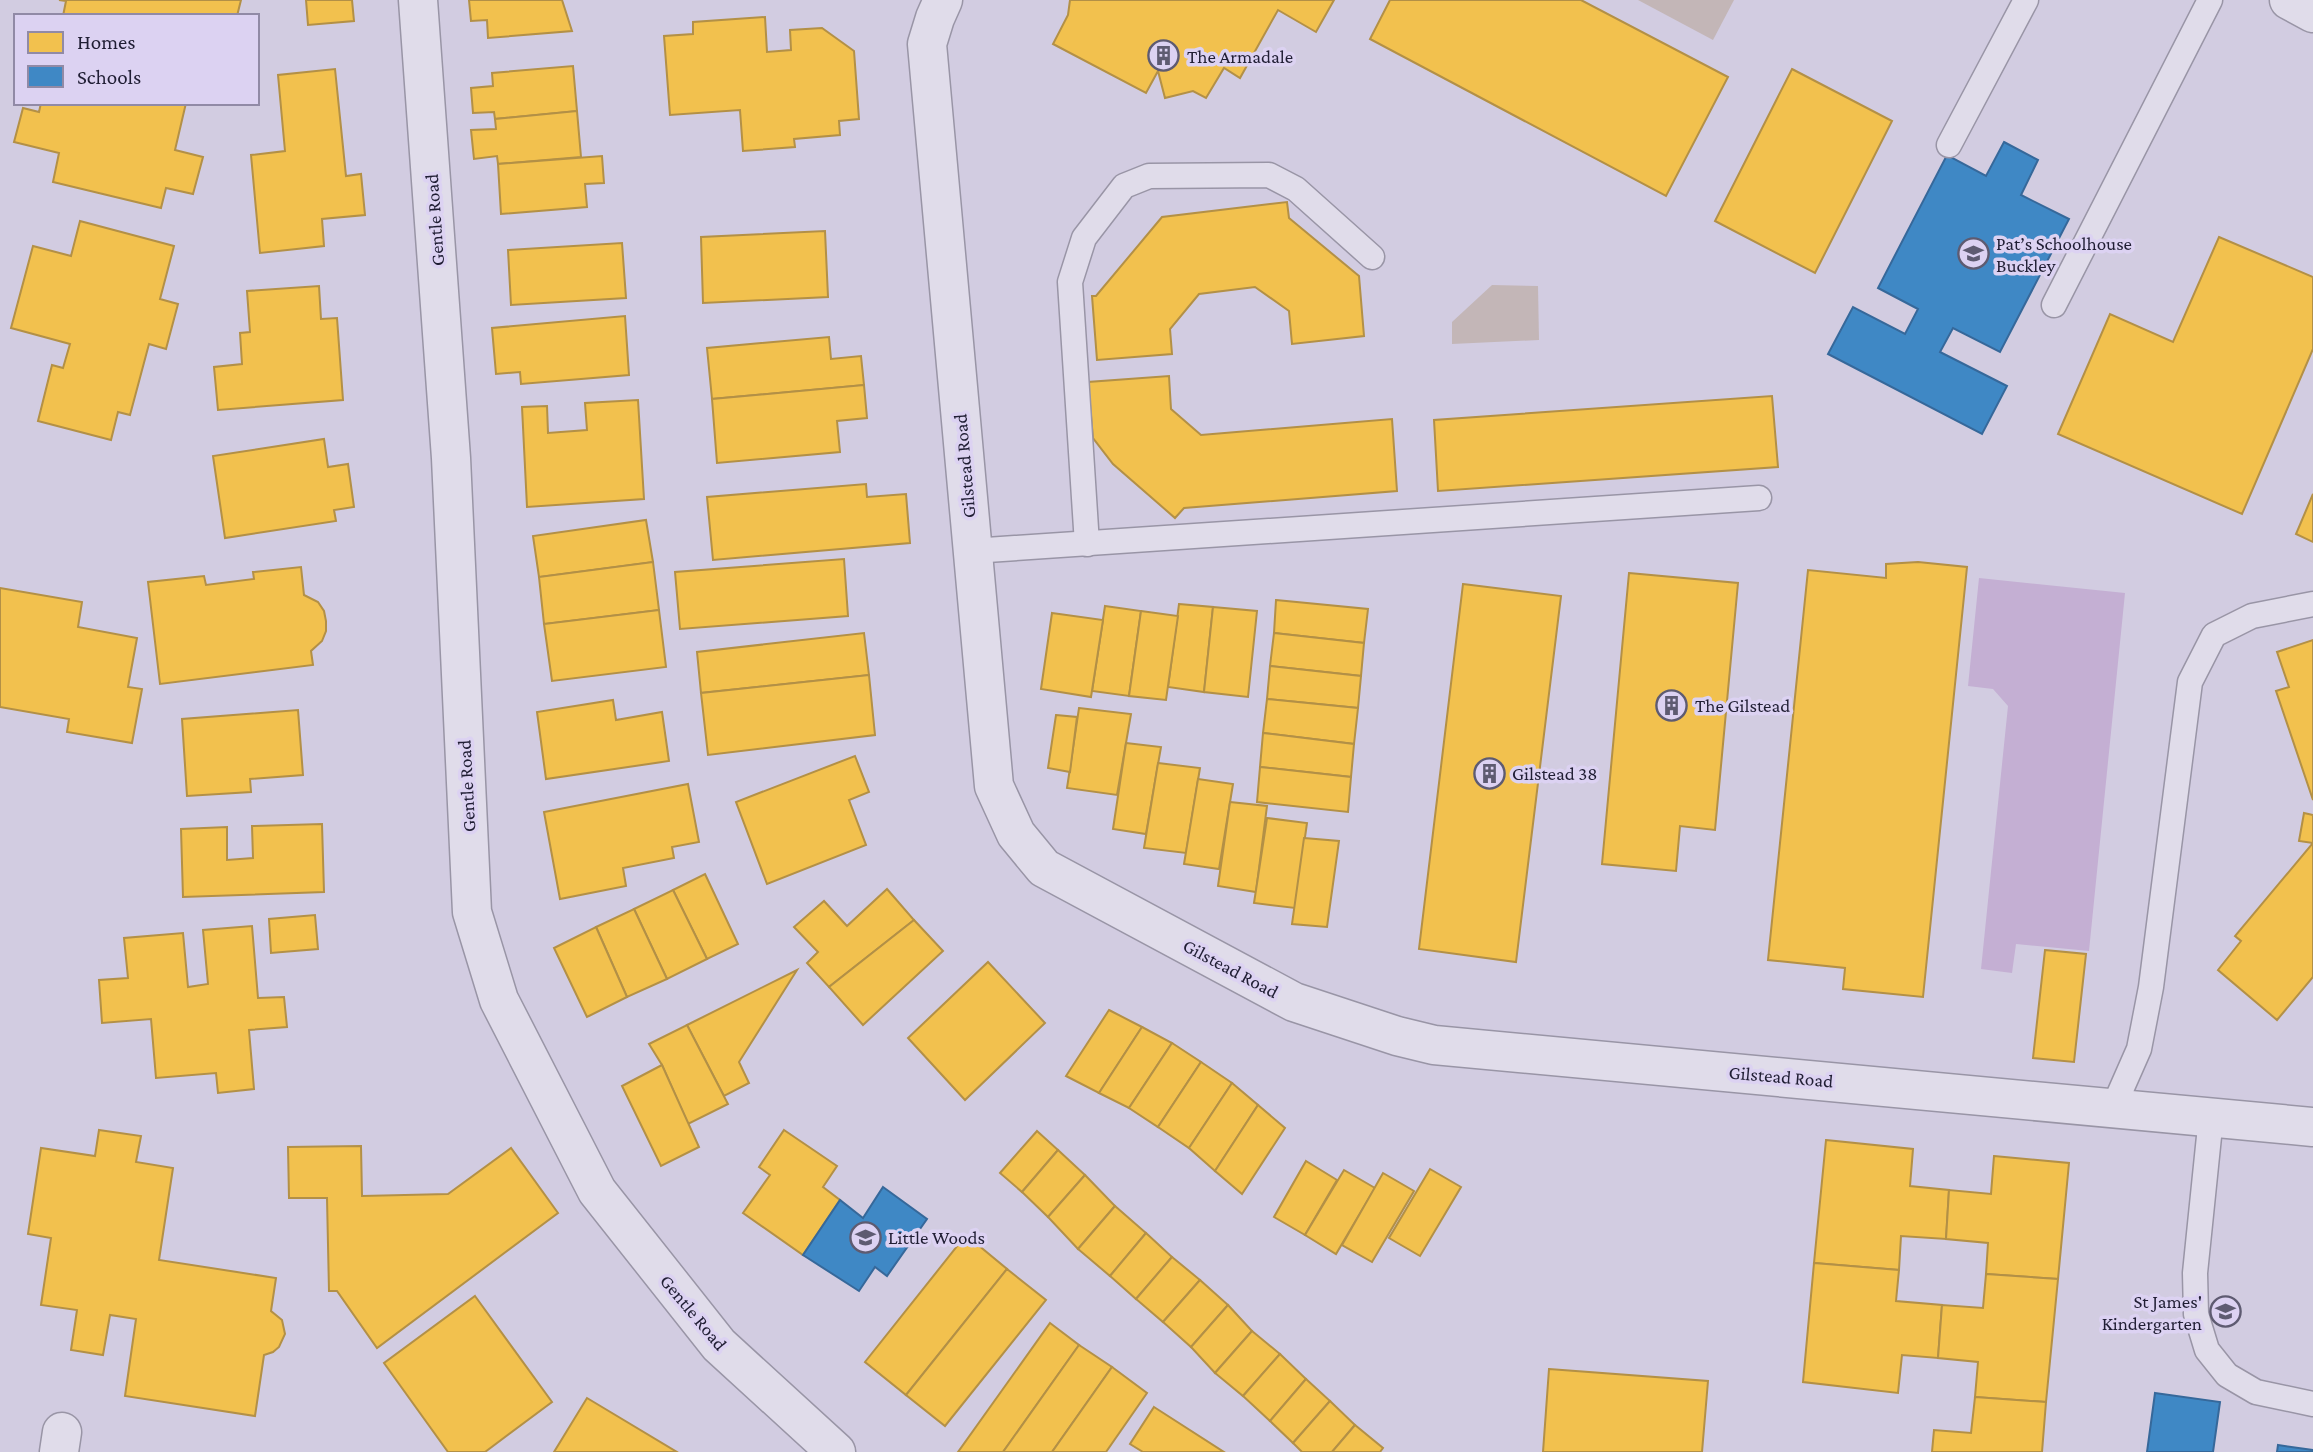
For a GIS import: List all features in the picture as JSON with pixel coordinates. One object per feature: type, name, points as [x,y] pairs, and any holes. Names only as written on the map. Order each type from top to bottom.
[{"type":"street","name":"Gentle Road","points":[[418,0],[450,458],[472,912],[499,1000],[597,1191],[719,1345],[836,1452]]},
{"type":"street","name":"Gilstead Road","points":[[943,0],[927,44],[994,786],[1016,834],[1044,868],[1294,1002],[1397,1036],[1434,1045],[2313,1126]]},
{"type":"street","points":[[2289,0],[2313,13]]},
{"type":"lane","points":[[1949,145],[2026,0]]},
{"type":"lane","points":[[2054,305],[2210,0]]},
{"type":"lane","points":[[1087,544],[1070,282],[1084,238],[1124,186],[1149,176],[1269,175],[1296,189],[1372,257]]},
{"type":"lane","points":[[972,551],[1759,498]]},
{"type":"lane","points":[[2113,1108],[2139,1049],[2151,987],[2190,682],[2214,635],[2252,615],[2313,604]]},
{"type":"lane","points":[[2211,1118],[2195,1273],[2196,1314],[2207,1350],[2227,1375],[2256,1392],[2313,1404]]},
{"type":"shaded area","points":[[1638,0],[1734,0],[1713,40]]},
{"type":"shaded area","points":[[1492,285],[1538,286],[1539,340],[1452,344],[1452,322]]},
{"type":"shaded area","points":[[1979,578],[2125,593],[2089,951],[2016,944],[2012,973],[1981,969],[2008,706],[1993,689],[1968,686]]},
{"type":"building: Homes","points":[[59,0],[241,0],[238,14],[63,14],[66,1]]},
{"type":"building: Homes","points":[[306,0],[352,0],[354,21],[308,25]]},
{"type":"building: Homes","points":[[469,0],[562,0],[572,31],[488,38],[487,20],[471,21]]},
{"type":"building: Homes","name":"The Armadale","points":[[1070,0],[1334,0],[1316,32],[1278,10],[1240,78],[1224,68],[1206,98],[1193,91],[1165,98],[1158,71],[1146,93],[1053,44],[1068,15]]},
{"type":"building: Homes","points":[[1390,0],[1581,0],[1728,77],[1666,196],[1370,39]]},
{"type":"building: Homes","points":[[765,17],[767,52],[791,50],[790,30],[822,28],[854,51],[859,119],[839,121],[840,135],[794,139],[795,147],[743,151],[740,110],[670,115],[664,36],[693,34],[693,22]]},
{"type":"building: Homes","points":[[573,66],[577,111],[495,119],[494,112],[473,113],[471,88],[493,86],[492,73]]},
{"type":"building: Homes","points":[[335,69],[346,176],[361,174],[365,215],[322,219],[324,246],[260,253],[251,155],[285,151],[278,75]]},
{"type":"building: Homes","points":[[1792,69],[1892,121],[1815,273],[1715,221]]},
{"type":"building: Homes","points":[[41,105],[186,105],[175,150],[203,157],[193,194],[166,188],[161,208],[53,182],[59,153],[14,142],[23,108],[39,112]]},
{"type":"building: Homes","points":[[577,111],[581,157],[498,164],[497,156],[474,159],[471,130],[496,129],[495,119]]},
{"type":"building: Homes","points":[[602,156],[604,183],[585,184],[587,207],[501,214],[498,164]]},
{"type":"building: Homes","points":[[1287,202],[1289,218],[1359,276],[1364,336],[1292,344],[1289,311],[1255,287],[1199,294],[1170,329],[1172,354],[1097,360],[1092,296],[1096,296],[1162,217]]},
{"type":"building: Homes","points":[[80,221],[174,246],[160,299],[178,304],[166,349],[149,344],[130,415],[118,412],[111,440],[38,421],[52,365],[63,368],[70,344],[11,328],[33,246],[71,256]]},
{"type":"building: Homes","points":[[825,231],[828,297],[703,303],[701,237]]},
{"type":"building: Homes","points":[[2219,237],[2313,277],[2313,349],[2242,514],[2058,434],[2110,314],[2173,342]]},
{"type":"building: Homes","points":[[622,243],[626,298],[511,305],[508,250]]},
{"type":"building: Homes","points":[[319,286],[321,319],[337,318],[343,400],[218,410],[214,367],[242,364],[240,333],[250,332],[247,291]]},
{"type":"building: Homes","points":[[625,316],[629,375],[521,384],[520,372],[496,374],[492,328]]},
{"type":"building: Homes","points":[[829,337],[831,359],[861,356],[864,385],[712,399],[707,348]]},
{"type":"building: Homes","points":[[1169,376],[1171,409],[1201,435],[1392,419],[1397,491],[1184,508],[1175,518],[1113,464],[1093,438],[1088,382]]},
{"type":"building: Homes","points":[[864,385],[867,418],[837,421],[840,452],[717,463],[712,399]]},
{"type":"building: Homes","points":[[1772,396],[1778,467],[1438,491],[1434,420]]},
{"type":"building: Homes","points":[[638,400],[644,499],[527,507],[522,407],[547,406],[548,433],[587,430],[585,403]]},
{"type":"building: Homes","points":[[324,439],[328,467],[348,464],[354,507],[334,510],[336,521],[225,538],[213,456]]},
{"type":"building: Homes","points":[[866,484],[867,497],[906,494],[910,543],[713,560],[707,497]]},
{"type":"building: Homes","points":[[2313,494],[2313,542],[2296,534]]},
{"type":"building: Homes","points":[[646,520],[653,562],[539,577],[533,536]]},
{"type":"building: Homes","points":[[844,559],[848,616],[680,629],[675,572]]},
{"type":"building: Homes","points":[[653,562],[659,610],[544,624],[539,577]]},
{"type":"building: Homes","points":[[1918,562],[1967,567],[1923,997],[1843,989],[1845,968],[1768,960],[1808,570],[1886,578],[1886,564]]},
{"type":"building: Homes","points":[[301,567],[304,595],[318,602],[326,621],[322,641],[311,651],[313,665],[160,684],[148,582],[204,576],[206,585],[254,579],[253,572]]},
{"type":"building: Homes","name":"The Gilstead","points":[[1629,573],[1738,583],[1715,830],[1680,826],[1676,871],[1602,864]]},
{"type":"building: Homes","name":"Gilstead 38","points":[[1463,584],[1561,596],[1516,962],[1419,949]]},
{"type":"building: Homes","points":[[0,588],[82,602],[78,627],[137,638],[128,687],[142,689],[132,743],[67,732],[69,719],[0,707]]},
{"type":"building: Homes","points":[[1276,600],[1368,609],[1364,643],[1274,633]]},
{"type":"building: Homes","points":[[1179,604],[1213,607],[1204,692],[1168,687]]},
{"type":"building: Homes","points":[[1105,606],[1141,611],[1129,696],[1092,691]]},
{"type":"building: Homes","points":[[1213,607],[1257,611],[1248,697],[1204,692]]},
{"type":"building: Homes","points":[[659,610],[666,667],[552,681],[544,624]]},
{"type":"building: Homes","points":[[1141,611],[1178,616],[1166,700],[1129,696]]},
{"type":"building: Homes","points":[[1052,613],[1103,620],[1091,697],[1041,689]]},
{"type":"building: Homes","points":[[864,633],[869,675],[701,693],[697,652]]},
{"type":"building: Homes","points":[[1274,633],[1364,643],[1361,676],[1270,666]]},
{"type":"building: Homes","points":[[2313,640],[2313,800],[2276,691],[2289,687],[2277,652]]},
{"type":"building: Homes","points":[[1270,666],[1361,676],[1358,708],[1267,699]]},
{"type":"building: Homes","points":[[869,675],[875,735],[708,755],[701,693]]},
{"type":"building: Homes","points":[[1267,699],[1358,708],[1354,744],[1263,733]]},
{"type":"building: Homes","points":[[613,700],[616,720],[662,712],[669,761],[546,779],[537,712]]},
{"type":"building: Homes","points":[[1079,708],[1131,714],[1117,795],[1067,788]]},
{"type":"building: Homes","points":[[298,710],[303,775],[250,779],[251,792],[187,796],[182,719]]},
{"type":"building: Homes","points":[[1056,715],[1077,717],[1070,772],[1048,768]]},
{"type":"building: Homes","points":[[1263,733],[1354,744],[1351,777],[1260,767]]},
{"type":"building: Homes","points":[[1126,743],[1161,747],[1146,834],[1113,829]]},
{"type":"building: Homes","points":[[855,756],[869,792],[849,800],[866,845],[767,884],[736,802]]},
{"type":"building: Homes","points":[[1158,763],[1200,768],[1186,853],[1144,848]]},
{"type":"building: Homes","points":[[1260,767],[1351,777],[1348,812],[1257,802]]},
{"type":"building: Homes","points":[[1198,779],[1233,784],[1219,869],[1184,864]]},
{"type":"building: Homes","points":[[688,784],[699,842],[672,847],[674,858],[623,868],[626,886],[560,899],[544,812]]},
{"type":"building: Homes","points":[[1230,802],[1267,806],[1256,892],[1218,886]]},
{"type":"building: Homes","points":[[2304,813],[2313,815],[2313,843],[2299,841]]},
{"type":"building: Homes","points":[[1267,818],[1307,823],[1295,908],[1254,903]]},
{"type":"building: Homes","points":[[322,824],[324,892],[183,897],[181,829],[227,827],[227,860],[253,858],[252,826]]},
{"type":"building: Homes","points":[[1304,838],[1339,841],[1327,927],[1292,924]]},
{"type":"building: Homes","points":[[2313,843],[2313,977],[2277,1020],[2218,970],[2241,941],[2235,936]]},
{"type":"building: Homes","points":[[705,874],[738,944],[707,959],[673,890]]},
{"type":"building: Homes","points":[[887,889],[914,920],[829,987],[807,963],[818,952],[794,927],[824,901],[847,926]]},
{"type":"building: Homes","points":[[673,890],[707,959],[667,979],[634,909]]},
{"type":"building: Homes","points":[[634,909],[667,979],[627,997],[596,927]]},
{"type":"building: Homes","points":[[315,915],[318,949],[271,953],[269,919]]},
{"type":"building: Homes","points":[[914,920],[943,951],[863,1025],[829,987]]},
{"type":"building: Homes","points":[[252,926],[258,998],[284,997],[287,1027],[249,1030],[254,1089],[218,1093],[216,1073],[156,1078],[151,1019],[102,1023],[99,980],[128,978],[124,938],[183,933],[188,987],[208,984],[203,930]]},
{"type":"building: Homes","points":[[596,927],[627,997],[587,1017],[554,948]]},
{"type":"building: Homes","points":[[2045,950],[2086,954],[2074,1062],[2033,1058]]},
{"type":"building: Homes","points":[[988,962],[1045,1023],[965,1100],[908,1038]]},
{"type":"building: Homes","points":[[797,970],[739,1062],[749,1083],[724,1096],[687,1025]]},
{"type":"building: Homes","points":[[1109,1010],[1142,1027],[1099,1093],[1066,1076]]},
{"type":"building: Homes","points":[[687,1025],[728,1104],[688,1124],[662,1065],[649,1044]]},
{"type":"building: Homes","points":[[1142,1027],[1172,1043],[1129,1108],[1099,1093]]},
{"type":"building: Homes","points":[[1172,1043],[1201,1062],[1158,1127],[1129,1108]]},
{"type":"building: Homes","points":[[1201,1062],[1232,1083],[1189,1148],[1158,1127]]},
{"type":"building: Homes","points":[[662,1065],[699,1147],[661,1166],[622,1086]]},
{"type":"building: Homes","points":[[1232,1083],[1258,1105],[1215,1171],[1189,1148]]},
{"type":"building: Homes","points":[[1258,1105],[1285,1128],[1242,1194],[1215,1171]]},
{"type":"building: Homes","points":[[99,1130],[141,1136],[136,1162],[173,1168],[159,1260],[276,1278],[271,1311],[282,1320],[285,1334],[279,1347],[264,1355],[255,1416],[125,1396],[136,1319],[110,1315],[103,1355],[71,1350],[77,1310],[41,1305],[51,1238],[28,1234],[41,1148],[95,1156]]},
{"type":"building: Homes","points":[[784,1130],[837,1166],[823,1187],[840,1200],[803,1255],[743,1213],[770,1175],[759,1167]]},
{"type":"building: Homes","points":[[1037,1131],[1058,1150],[1022,1192],[1000,1173]]},
{"type":"building: Homes","points":[[1826,1140],[1913,1149],[1910,1186],[1949,1190],[1946,1239],[1901,1236],[1899,1270],[1814,1263]]},
{"type":"building: Homes","points":[[361,1146],[362,1196],[448,1194],[511,1148],[558,1213],[377,1348],[337,1291],[329,1291],[327,1198],[289,1198],[288,1147]]},
{"type":"building: Homes","points":[[1058,1150],[1085,1175],[1048,1217],[1022,1192]]},
{"type":"building: Homes","points":[[1994,1156],[2069,1163],[2058,1279],[1986,1274],[1988,1243],[1946,1239],[1949,1190],[1991,1194]]},
{"type":"building: Homes","points":[[1306,1161],[1337,1180],[1305,1235],[1274,1217]]},
{"type":"building: Homes","points":[[1430,1169],[1461,1187],[1420,1256],[1389,1238]]},
{"type":"building: Homes","points":[[1344,1170],[1375,1188],[1336,1254],[1305,1235]]},
{"type":"building: Homes","points":[[1383,1173],[1414,1191],[1372,1262],[1342,1245]]},
{"type":"building: Homes","points":[[1085,1175],[1115,1206],[1078,1249],[1048,1217]]},
{"type":"building: Homes","points":[[1115,1206],[1146,1233],[1110,1276],[1078,1249]]},
{"type":"building: Homes","points":[[1146,1233],[1172,1257],[1136,1299],[1110,1276]]},
{"type":"building: Homes","points":[[966,1235],[1007,1269],[906,1395],[865,1362]]},
{"type":"building: Homes","points":[[1172,1257],[1200,1280],[1163,1322],[1136,1299]]},
{"type":"building: Homes","points":[[1814,1263],[1899,1270],[1896,1301],[1942,1305],[1938,1358],[1902,1355],[1898,1393],[1803,1382]]},
{"type":"building: Homes","points":[[1007,1269],[1046,1300],[945,1426],[906,1395]]},
{"type":"building: Homes","points":[[1986,1274],[2058,1279],[2046,1402],[1975,1397],[1978,1362],[1938,1358],[1942,1305],[1983,1308]]},
{"type":"building: Homes","points":[[1200,1280],[1228,1305],[1191,1347],[1163,1322]]},
{"type":"building: Homes","points":[[475,1296],[552,1402],[485,1452],[448,1452],[384,1363]]},
{"type":"building: Homes","points":[[1228,1305],[1252,1331],[1215,1373],[1191,1347]]},
{"type":"building: Homes","points":[[1050,1323],[1079,1345],[1003,1452],[958,1452]]},
{"type":"building: Homes","points":[[1252,1331],[1280,1354],[1243,1396],[1215,1373]]},
{"type":"building: Homes","points":[[1079,1345],[1112,1367],[1052,1452],[1003,1452]]},
{"type":"building: Homes","points":[[1280,1354],[1306,1379],[1270,1421],[1243,1396]]},
{"type":"building: Homes","points":[[1112,1367],[1147,1393],[1106,1452],[1052,1452]]},
{"type":"building: Homes","points":[[1549,1369],[1708,1381],[1702,1452],[1543,1452]]},
{"type":"building: Homes","points":[[1306,1379],[1330,1401],[1293,1443],[1270,1421]]},
{"type":"building: Homes","points":[[1975,1397],[2046,1402],[2042,1452],[1932,1452],[1934,1430],[1971,1433]]},
{"type":"building: Homes","points":[[587,1398],[677,1452],[554,1452]]},
{"type":"building: Homes","points":[[1330,1401],[1355,1425],[1332,1452],[1302,1452],[1293,1443]]},
{"type":"building: Homes","points":[[1154,1407],[1224,1452],[1143,1452],[1130,1444]]},
{"type":"building: Homes","points":[[1355,1425],[1383,1448],[1380,1452],[1332,1452]]},
{"type":"building: Schools","name":"Pat’s Schoolhouse Buckley","points":[[2004,142],[2038,160],[2021,195],[2069,219],[2000,352],[1953,328],[1940,352],[2007,386],[1982,434],[1828,354],[1853,307],[1905,334],[1918,309],[1878,288],[1947,155],[1986,176]]},
{"type":"building: Schools","name":"Little Woods","points":[[883,1187],[927,1219],[887,1276],[875,1267],[859,1291],[803,1255],[840,1200],[863,1218]]},
{"type":"building: Schools","points":[[2155,1393],[2220,1402],[2213,1452],[2147,1452]]},
{"type":"building: Schools","points":[[2278,1445],[2313,1450],[2313,1452],[2277,1452]]},
{"type":"place","name":"The Armadale","points":[[1164,56]]},
{"type":"place","name":"Pat’s Schoolhouse Buckley","points":[[1973,254]]},
{"type":"place","name":"The Gilstead","points":[[1672,705]]},
{"type":"place","name":"Gilstead 38","points":[[1489,773]]},
{"type":"place","name":"Little Woods","points":[[865,1237]]},
{"type":"place","name":"St James' Kindergarten","points":[[2225,1312]]}]
